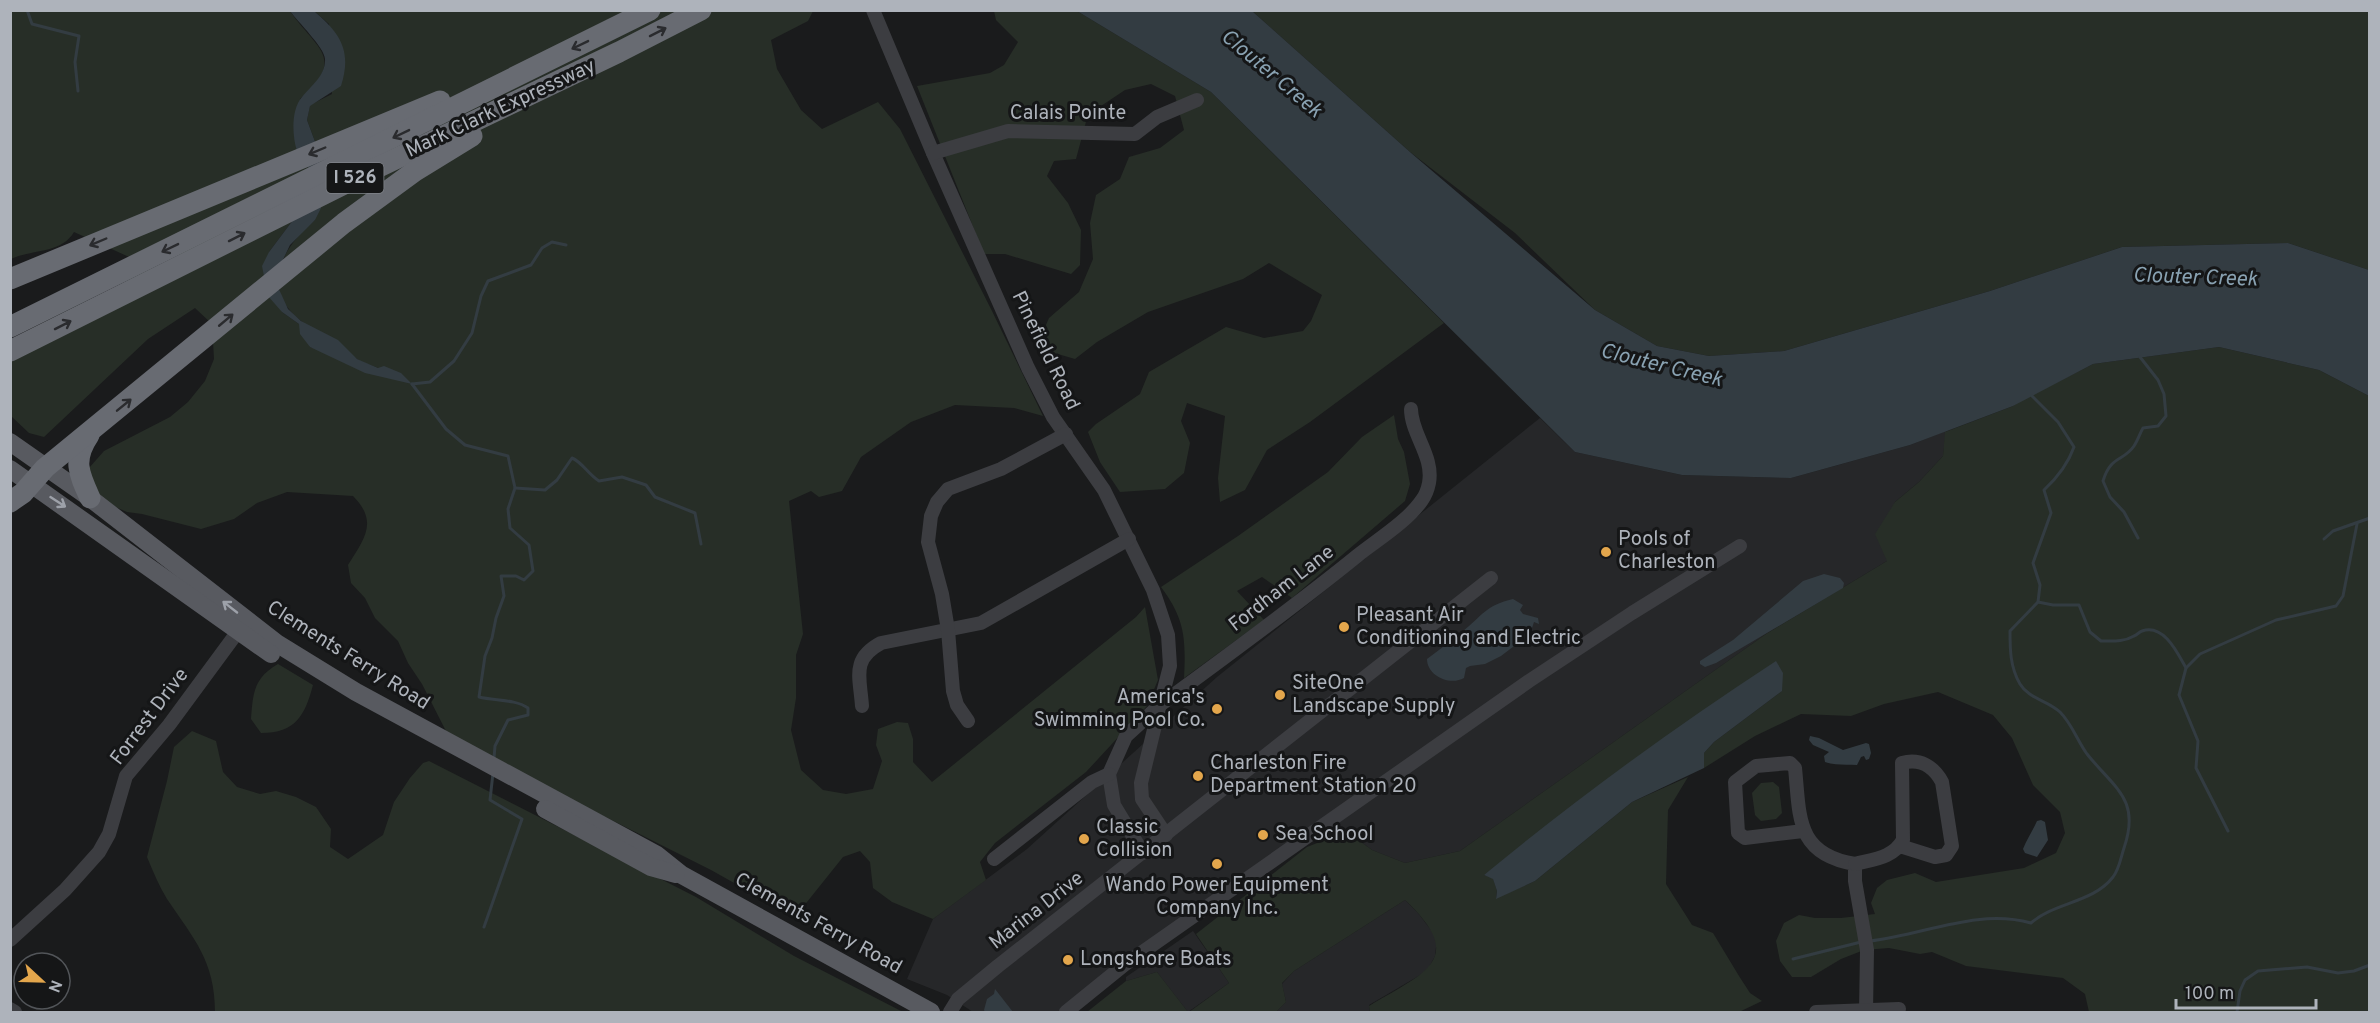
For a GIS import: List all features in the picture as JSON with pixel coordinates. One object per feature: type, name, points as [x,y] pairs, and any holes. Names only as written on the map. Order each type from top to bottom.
[{"type":"highway","name":"Mark Clark Expressway","points":[[10,327],[650,10]]},
{"type":"highway","name":"Mark Clark Expressway","points":[[10,351],[366,173],[619,52],[701,10]]},
{"type":"highway","points":[[10,502],[23,493],[45,468],[382,194],[464,140],[619,52]]},
{"type":"highway","points":[[10,279],[398,117],[548,61]]},
{"type":"highway","points":[[90,498],[78,473],[77,464],[80,451],[93,430]]},
{"type":"main road","name":"Clements Ferry Road","points":[[10,442],[90,498],[278,644],[474,763]]},
{"type":"main road","name":"Clements Ferry Road","points":[[10,469],[83,518],[176,588],[275,657],[319,684],[507,781],[651,867],[682,876],[931,1012]]},
{"type":"street","name":"Pinefield Road","points":[[873,10],[1028,368],[1053,417],[1104,490],[1153,590],[1167,635],[1170,666],[1141,783],[1142,799],[1166,836]]},
{"type":"street","name":"Calais Pointe","points":[[933,153],[1008,131],[1087,135],[1135,134],[1157,117],[1197,100]]},
{"type":"street","name":"Fordham Lane","points":[[1160,705],[1277,620],[1389,530],[1423,499],[1429,483],[1429,466],[1411,420],[1411,409]]},
{"type":"street","points":[[968,721],[957,705],[953,692],[948,630],[942,594],[928,542],[931,516],[937,502],[948,489],[1001,469],[1066,434]]},
{"type":"street","points":[[862,706],[859,665],[865,652],[881,643],[981,623],[999,615],[1129,539]]},
{"type":"street","points":[[1066,1012],[1124,965],[1529,681],[1740,546]]},
{"type":"street","name":"Marina Drive","points":[[950,1012],[958,999],[998,966],[1491,578]]},
{"type":"street","name":"Forrest Drive","points":[[10,940],[65,890],[99,852],[109,834],[126,776],[176,715],[239,630]]},
{"type":"street","points":[[1143,853],[1114,805],[1109,774],[1126,736],[1160,705]]},
{"type":"street","points":[[1803,831],[1745,838],[1738,833],[1735,782],[1756,766],[1790,763],[1795,768],[1805,837],[1837,861],[1854,864],[1887,856],[1900,846],[1903,840],[1902,763],[1919,762],[1929,766],[1942,782],[1952,846],[1946,855],[1935,857],[1900,846]]},
{"type":"street","points":[[994,859],[1092,782],[1109,774]]},
{"type":"street","points":[[1854,864],[1867,950],[1866,1011]]},
{"type":"street","points":[[10,1008],[15,1012]]},
{"type":"street","points":[[1816,1012],[1899,1009]]},
{"type":"shaded area","points":[[11,11],[290,11],[317,44],[325,63],[314,85],[300,99],[310,170],[299,212],[269,252],[282,312],[299,324],[310,347],[378,368],[357,359],[336,342],[304,323],[288,307],[281,294],[278,281],[285,255],[293,242],[315,220],[317,147],[307,120],[310,105],[332,94],[329,24],[314,11],[813,11],[808,21],[771,40],[777,69],[801,110],[822,129],[878,102],[900,129],[1043,416],[1014,408],[955,405],[911,422],[861,457],[842,491],[819,497],[811,491],[789,501],[803,634],[796,655],[796,698],[791,730],[801,770],[823,790],[846,794],[873,789],[882,761],[876,745],[878,729],[897,722],[908,723],[913,739],[913,762],[932,782],[1136,617],[1145,607],[1158,680],[1147,706],[1086,772],[995,843],[980,862],[986,880],[933,919],[892,902],[873,888],[870,862],[860,851],[843,857],[795,917],[711,870],[458,743],[449,737],[398,641],[375,618],[365,598],[351,583],[348,565],[363,539],[367,522],[361,505],[353,496],[287,492],[257,503],[234,519],[201,529],[127,512],[90,496],[89,468],[104,451],[170,417],[188,402],[205,381],[214,359],[212,324],[195,308],[148,339],[44,437],[29,433],[11,416],[11,357],[149,266],[74,232],[62,244],[54,248],[11,259]]},
{"type":"shaded area","points":[[994,11],[1077,11],[1211,92],[1444,323],[1310,422],[1267,450],[1245,490],[1220,502],[1218,478],[1225,416],[1187,403],[1181,421],[1190,443],[1184,473],[1165,489],[1120,492],[1100,462],[1088,432],[1140,394],[1149,372],[1226,327],[1264,338],[1303,331],[1311,321],[1322,295],[1269,263],[1243,279],[1148,312],[1097,342],[1075,359],[1044,350],[1042,334],[1049,318],[1079,292],[1093,259],[1090,223],[1096,195],[1120,179],[1129,157],[1160,148],[1184,130],[1175,96],[1151,84],[1125,90],[1087,118],[1076,159],[1054,161],[1047,176],[1068,203],[1081,230],[1080,265],[1071,274],[1005,254],[984,254],[917,86],[990,73],[1004,65],[1018,42],[996,20]]},
{"type":"shaded area","points":[[1252,11],[2369,11],[2369,270],[2288,243],[2122,247],[1990,291],[1784,351],[1709,356],[1657,346],[1595,310],[1515,233],[1410,152]]},
{"type":"shaded area","points":[[2219,347],[2319,370],[2369,396],[2369,1012],[2089,1012],[2085,994],[2063,978],[1966,966],[1932,952],[1920,954],[1889,948],[1864,950],[1841,959],[1811,977],[1792,977],[1780,961],[1776,941],[1784,923],[1799,915],[1815,918],[1841,918],[1875,914],[1871,903],[1877,888],[1887,880],[1915,873],[1936,882],[2024,868],[2056,853],[2065,833],[2060,812],[2033,785],[2012,738],[1993,715],[1938,692],[1884,704],[1851,716],[1801,714],[1755,736],[1704,768],[1704,753],[1714,742],[1782,691],[1484,875],[1493,878],[1497,891],[1496,898],[1535,881],[1632,802],[1688,777],[1668,810],[1666,884],[1692,925],[1713,933],[1750,993],[1762,1001],[1739,1012],[1370,1012],[1369,1006],[1421,974],[1431,963],[1436,951],[1434,937],[1424,920],[1405,900],[1294,971],[1282,983],[1286,1002],[1276,1012],[1189,1012],[1229,983],[1196,934],[1307,847],[1335,836],[1357,839],[1372,850],[1405,863],[1460,851],[1766,634],[1887,561],[1875,534],[1895,502],[1919,482],[1943,456],[1945,432],[2013,406],[2093,364]]},
{"type":"shaded area","points":[[1394,415],[1410,484],[1405,501],[1292,598],[1262,577],[1237,591],[1264,620],[1184,678],[1185,652],[1182,630],[1175,609],[1161,587],[1328,472],[1362,437]]},
{"type":"shaded area","points":[[1540,418],[1575,452],[1682,475],[1791,478],[1910,445],[1946,431],[1943,456],[1919,482],[1895,502],[1887,561],[1766,634],[1460,851],[1405,863],[1372,850],[1357,839],[1335,836],[1329,838],[1315,825],[1060,1012],[973,1012],[947,995],[907,979],[933,919],[1027,849],[1217,677]]},
{"type":"shaded area","points":[[278,664],[313,685],[302,713],[291,726],[283,730],[261,733],[251,719],[254,693],[259,680]]},
{"type":"shaded area","points":[[192,731],[216,741],[223,772],[237,787],[260,794],[276,791],[296,797],[316,807],[331,829],[330,847],[348,859],[383,835],[394,802],[410,778],[423,763],[429,761],[696,897],[794,956],[903,1012],[215,1012],[214,994],[207,964],[194,939],[164,894],[147,857],[174,747]]},
{"type":"shaded area","points":[[1773,782],[1779,787],[1782,813],[1776,819],[1761,821],[1755,815],[1752,793],[1761,783]]},
{"type":"shaded area","points":[[1405,900],[1437,938],[1435,956],[1427,971],[1369,1005],[1370,1012],[1276,1012],[1286,1002],[1282,984],[1294,971]]},
{"type":"shaded area","points":[[1193,931],[1229,983],[1188,1012],[1157,972],[1126,981],[1126,977]]},
{"type":"shaded area","points":[[1157,972],[1188,1012],[1087,1012],[1126,981]]},
{"type":"water","points":[[290,11],[314,11],[323,19],[342,44],[345,63],[341,86],[310,106],[307,120],[317,147],[322,187],[321,208],[315,220],[290,245],[278,270],[278,287],[288,309],[301,321],[338,340],[357,359],[378,368],[384,366],[401,373],[412,384],[365,373],[310,347],[300,334],[299,324],[282,312],[268,296],[262,266],[269,252],[299,212],[310,170],[295,145],[294,115],[298,102],[321,75],[325,65],[321,48]]},
{"type":"water","name":"Clouter Creek","points":[[1077,11],[1252,11],[1410,152],[1595,310],[1657,346],[1709,356],[1784,351],[1990,291],[2122,247],[2288,243],[2369,270],[2369,396],[2319,370],[2219,347],[2093,364],[2013,406],[1910,445],[1791,478],[1682,475],[1575,452],[1211,92]]},
{"type":"water","points":[[1824,574],[1840,578],[1844,583],[1843,588],[1716,663],[1705,667],[1700,664],[1700,661],[1733,640],[1803,581]]},
{"type":"water","points":[[1513,599],[1523,605],[1520,610],[1523,614],[1538,618],[1539,624],[1534,622],[1530,634],[1501,656],[1485,664],[1466,668],[1464,678],[1452,681],[1435,675],[1427,659],[1490,608]]},
{"type":"water","points":[[1776,661],[1783,673],[1782,691],[1714,742],[1704,753],[1704,768],[1632,802],[1535,881],[1496,899],[1497,891],[1493,879],[1484,875],[1627,764]]},
{"type":"water","points":[[1810,736],[1843,750],[1869,744],[1871,753],[1869,759],[1861,757],[1857,765],[1825,762],[1824,756],[1829,752],[1813,745],[1809,740]]},
{"type":"water","points":[[2037,821],[2045,822],[2048,840],[2037,857],[2025,853],[2023,849]]},
{"type":"water","points":[[995,989],[1013,1012],[985,1012],[987,999],[994,994]]},
{"type":"waterway","points":[[27,10],[32,24],[79,36],[75,62],[78,91]]},
{"type":"waterway","points":[[412,384],[430,382],[454,361],[472,333],[481,296],[488,281],[531,265],[542,248],[552,242],[566,245]]},
{"type":"waterway","points":[[2138,538],[2124,512],[2110,497],[2103,481],[2113,463],[2134,446],[2143,428],[2158,426],[2166,416],[2164,394],[2158,380],[2140,357]]},
{"type":"waterway","points":[[412,384],[446,429],[465,445],[508,456],[515,488],[508,509],[510,528],[529,545],[533,571],[524,580],[516,576],[501,576],[504,596],[485,656],[479,697],[523,705],[528,708],[528,715],[508,720],[495,746],[494,758]]},
{"type":"waterway","points":[[1870,941],[1971,921],[2011,919],[2031,923],[2105,886],[2117,871],[2120,863],[2129,817],[2122,795],[2087,754],[2060,712],[2024,689],[2012,665],[2010,631],[2038,602],[2040,585],[2033,563],[2051,513],[2044,490],[2062,470],[2074,447],[2058,422],[2032,396]]},
{"type":"waterway","points":[[515,488],[545,490],[557,480],[572,458],[599,481],[622,477],[646,485],[655,497],[695,513],[701,544]]},
{"type":"waterway","points":[[2324,539],[2333,531],[2370,518]]},
{"type":"waterway","points":[[2228,831],[2196,768],[2198,741],[2179,695],[2186,668],[2200,654],[2276,620],[2336,606],[2343,596],[2357,524]]},
{"type":"waterway","points":[[2038,602],[2053,605],[2079,605],[2090,632],[2101,641],[2118,641],[2135,636],[2142,631],[2157,631],[2169,641],[2186,668]]},
{"type":"waterway","points":[[484,927],[522,819],[490,800],[493,773]]},
{"type":"waterway","points":[[1793,959],[1861,942]]},
{"type":"waterway","points":[[2237,1012],[2240,991],[2245,980],[2258,971],[2307,967],[2338,973],[2354,971],[2370,965]]},
{"type":"place","name":"Pools of Charleston","points":[[1606,552]]},
{"type":"place","name":"Pleasant Air Conditioning and Electric","points":[[1344,627]]},
{"type":"place","name":"SiteOne Landscape Supply","points":[[1280,695]]},
{"type":"place","name":"America's Swimming Pool Co.","points":[[1217,709]]},
{"type":"place","name":"Charleston Fire Department Station 20","points":[[1198,776]]},
{"type":"place","name":"Sea School","points":[[1263,835]]},
{"type":"place","name":"Classic Collision","points":[[1084,839]]},
{"type":"place","name":"Wando Power Equipment Company Inc.","points":[[1217,864]]},
{"type":"place","name":"Longshore Boats","points":[[1068,960]]}]
